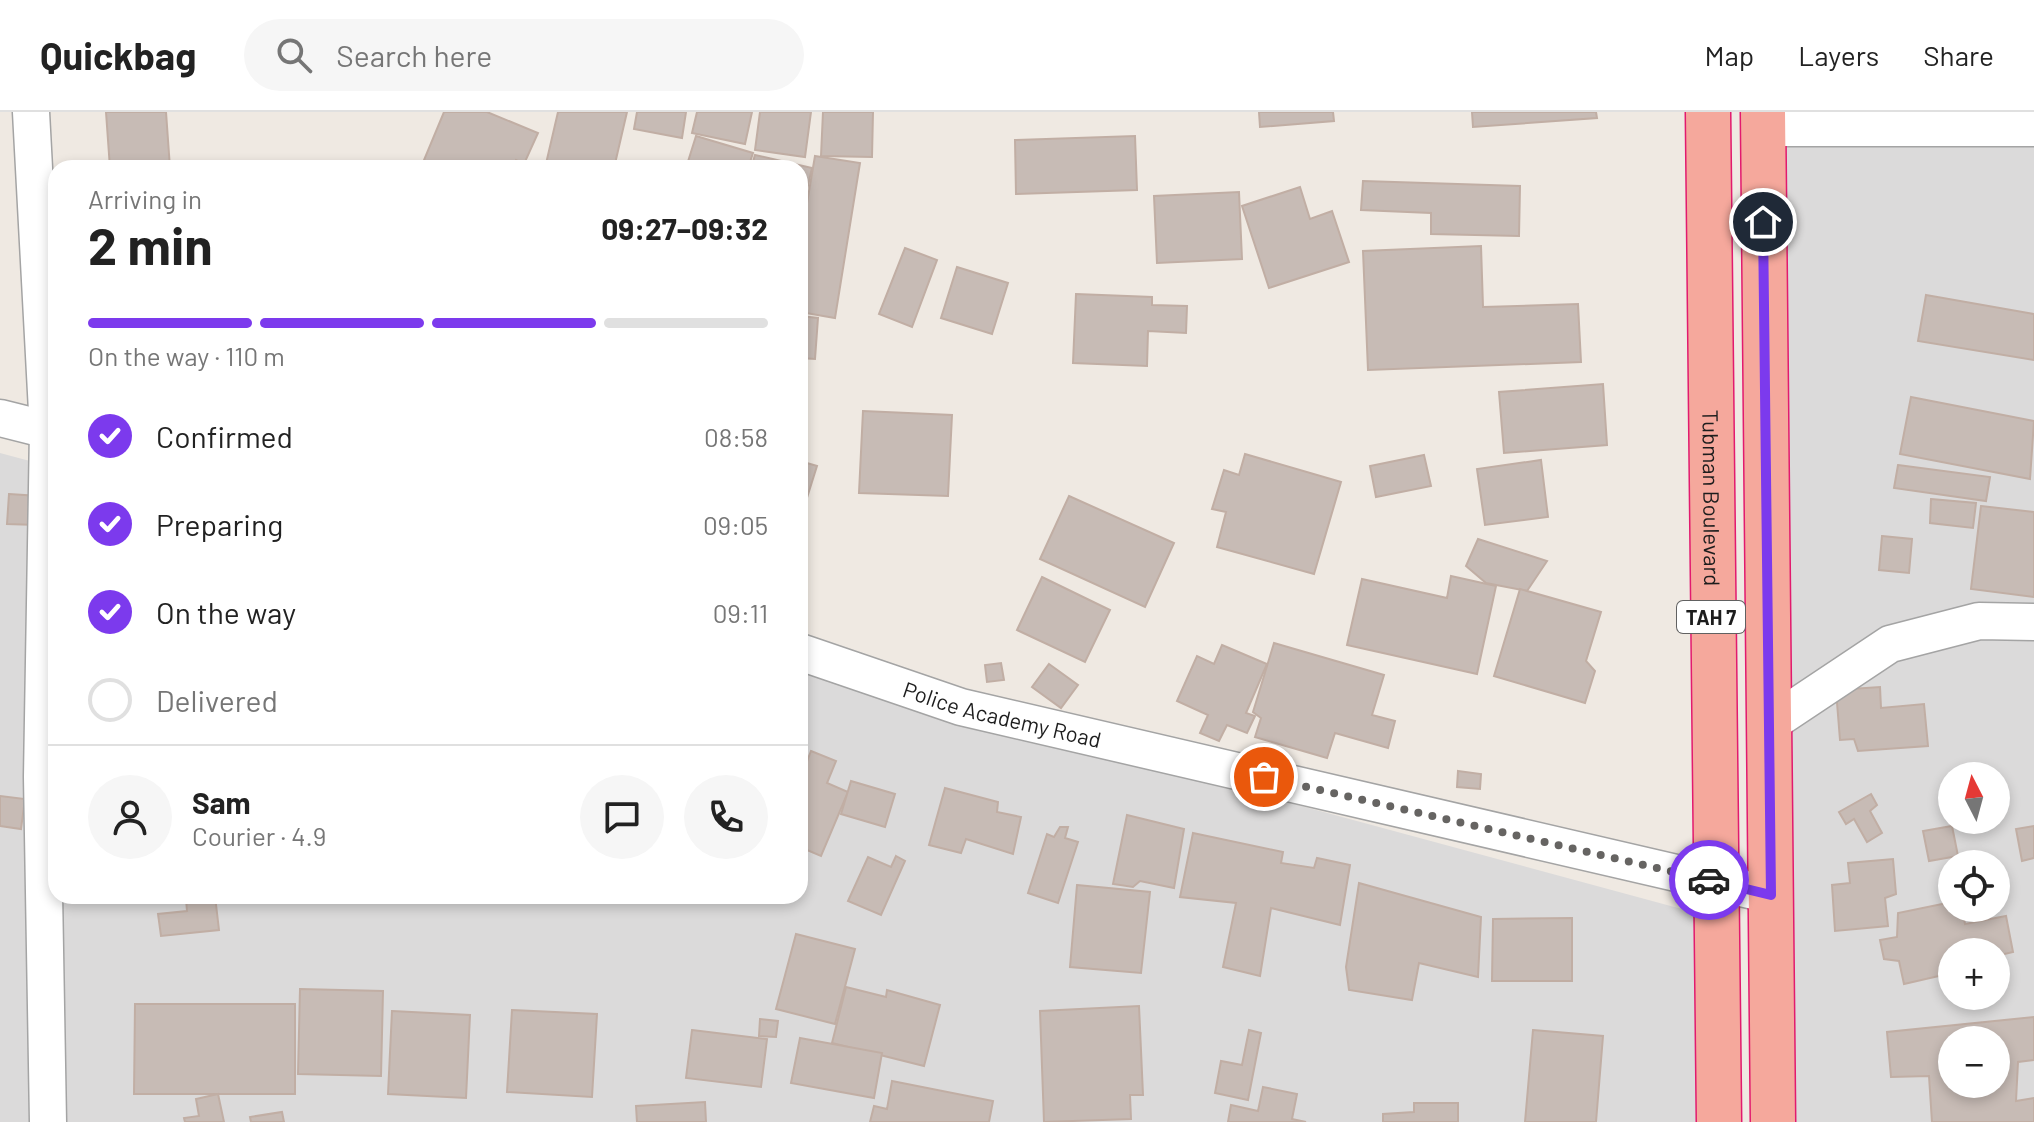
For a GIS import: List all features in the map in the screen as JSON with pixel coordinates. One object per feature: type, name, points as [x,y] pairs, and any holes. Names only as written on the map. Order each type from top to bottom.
[{"type":"highway","name":"Tubman Boulevard","points":[[1708,112],[1712,712],[1719,1122]]},
{"type":"highway","name":"TAH 7","points":[[1763,120],[1773,1122]]},
{"type":"street","points":[[31,112],[48,370]]},
{"type":"street","points":[[1763,120],[2034,128]]},
{"type":"street","points":[[0,418],[48,430]]},
{"type":"street","points":[[48,569],[42,777],[48,1122]]},
{"type":"street","points":[[1767,726],[1890,644],[1979,621],[2034,622]]},
{"type":"street","name":"Police Academy Road","points":[[808,655],[961,707],[1771,895]]},
{"type":"shaded area","points":[[1754,112],[2034,112],[2034,1122],[1765,1122]]},
{"type":"shaded area","points":[[0,453],[48,466],[48,904],[808,904],[808,672],[1726,921],[1727,1122],[0,1122]]},
{"type":"building","points":[[106,112],[166,112],[169,160],[109,160]]},
{"type":"building","points":[[444,112],[487,112],[538,133],[526,160],[424,160]]},
{"type":"building","points":[[558,112],[627,112],[616,160],[547,160]]},
{"type":"building","points":[[637,112],[686,112],[682,138],[634,129]]},
{"type":"building","points":[[697,112],[752,112],[745,144],[692,133]]},
{"type":"building","points":[[760,112],[811,112],[805,157],[755,150]]},
{"type":"building","points":[[823,112],[873,112],[872,157],[821,156]]},
{"type":"building","points":[[1259,112],[1333,112],[1334,121],[1260,127]]},
{"type":"building","points":[[1472,112],[1596,112],[1597,118],[1473,127]]},
{"type":"building","points":[[696,136],[753,153],[751,160],[688,160]]},
{"type":"building","points":[[1135,136],[1137,190],[1016,194],[1015,140]]},
{"type":"building","points":[[755,155],[777,160],[753,160]]},
{"type":"building","points":[[815,156],[860,163],[835,318],[808,313],[808,197]]},
{"type":"building","points":[[1363,181],[1520,186],[1519,236],[1431,234],[1431,213],[1361,210]]},
{"type":"building","points":[[1300,187],[1310,219],[1332,211],[1349,262],[1269,288],[1242,206]]},
{"type":"building","points":[[1239,192],[1242,259],[1157,263],[1154,196]]},
{"type":"building","points":[[1481,246],[1483,307],[1578,304],[1581,362],[1368,370],[1363,251]]},
{"type":"building","points":[[905,248],[937,260],[912,327],[879,314]]},
{"type":"building","points":[[957,267],[1008,283],[992,334],[941,318]]},
{"type":"building","points":[[1076,294],[1152,297],[1152,305],[1187,306],[1186,333],[1148,331],[1147,366],[1073,363]]},
{"type":"building","points":[[1926,295],[2034,314],[2034,360],[1918,341]]},
{"type":"building","points":[[808,317],[818,318],[815,359],[808,359]]},
{"type":"building","points":[[1603,384],[1607,445],[1504,453],[1499,392]]},
{"type":"building","points":[[1911,397],[2034,421],[2030,479],[1900,454]]},
{"type":"building","points":[[863,411],[952,415],[948,496],[859,493]]},
{"type":"building","points":[[1245,454],[1341,482],[1314,574],[1217,547],[1226,512],[1212,509],[1224,470],[1239,475]]},
{"type":"building","points":[[1424,455],[1431,486],[1376,497],[1370,466]]},
{"type":"building","points":[[1541,460],[1548,517],[1485,525],[1477,469]]},
{"type":"building","points":[[808,463],[817,466],[808,495]]},
{"type":"building","points":[[1898,465],[1990,477],[1986,501],[1894,488]]},
{"type":"building","points":[[9,494],[39,496],[37,525],[7,524]]},
{"type":"building","points":[[1069,496],[1174,543],[1145,607],[1040,559]]},
{"type":"building","points":[[1931,499],[1976,503],[1973,528],[1930,523]]},
{"type":"building","points":[[1981,506],[2034,512],[2034,597],[1971,589]]},
{"type":"building","points":[[1882,536],[1912,539],[1909,573],[1879,570]]},
{"type":"building","points":[[1478,539],[1547,561],[1527,591],[1486,583],[1466,566]]},
{"type":"building","points":[[1451,576],[1496,586],[1477,674],[1347,645],[1362,579],[1447,598]]},
{"type":"building","points":[[1042,577],[1110,610],[1085,662],[1017,630]]},
{"type":"building","points":[[1520,589],[1601,612],[1586,661],[1595,671],[1585,703],[1494,676]]},
{"type":"building","points":[[1274,643],[1384,675],[1372,715],[1395,721],[1388,748],[1335,733],[1327,758],[1255,737],[1261,718],[1253,712]]},
{"type":"building","points":[[1222,645],[1267,664],[1246,713],[1255,716],[1247,733],[1227,725],[1219,741],[1200,733],[1208,715],[1177,701],[1197,656],[1214,664]]},
{"type":"building","points":[[1001,663],[1004,680],[987,682],[985,665]]},
{"type":"building","points":[[1049,664],[1078,685],[1061,708],[1032,687]]},
{"type":"building","points":[[1880,687],[1881,708],[1924,704],[1928,746],[1858,751],[1854,739],[1840,740],[1836,690]]},
{"type":"building","points":[[811,751],[836,761],[827,783],[848,792],[821,856],[808,850],[808,759]]},
{"type":"building","points":[[1458,771],[1481,774],[1480,789],[1457,787]]},
{"type":"building","points":[[851,781],[895,794],[885,827],[841,814]]},
{"type":"building","points":[[945,788],[998,802],[997,812],[1021,817],[1013,854],[966,839],[961,853],[929,845]]},
{"type":"building","points":[[1871,794],[1877,805],[1870,811],[1882,833],[1867,842],[1854,819],[1846,824],[1839,812]]},
{"type":"building","points":[[0,796],[25,799],[21,829],[0,826]]},
{"type":"building","points":[[1127,815],[1184,829],[1174,888],[1140,881],[1133,887],[1113,884]]},
{"type":"building","points":[[2034,826],[2034,858],[2022,861],[2016,829]]},
{"type":"building","points":[[1060,827],[1068,827],[1065,838],[1078,842],[1058,903],[1028,893],[1047,834],[1054,837]]},
{"type":"building","points":[[1938,828],[1938,834],[1954,834],[1957,850],[1938,850],[1938,859],[1929,861],[1923,831]]},
{"type":"building","points":[[1193,833],[1283,852],[1281,863],[1314,868],[1317,858],[1350,865],[1340,925],[1271,908],[1260,976],[1223,967],[1236,903],[1180,897]]},
{"type":"building","points":[[896,856],[905,861],[881,915],[848,901],[868,857],[891,867]]},
{"type":"building","points":[[1893,859],[1896,894],[1885,898],[1888,926],[1835,931],[1832,885],[1850,883],[1848,863]]},
{"type":"building","points":[[1359,883],[1481,917],[1478,977],[1419,963],[1412,1000],[1349,990],[1346,967]]},
{"type":"building","points":[[1077,885],[1150,892],[1141,973],[1070,967]]},
{"type":"building","points":[[186,904],[216,904],[219,930],[161,936],[158,914],[187,911]]},
{"type":"building","points":[[1938,905],[1938,922],[2007,922],[2013,952],[2010,953],[2010,938],[1938,938],[1938,976],[1904,984],[1899,961],[1884,959],[1880,940],[1897,937],[1898,913]]},
{"type":"building","points":[[1572,918],[1572,981],[1492,981],[1493,919]]},
{"type":"building","points":[[796,934],[855,949],[835,1024],[776,1009]]},
{"type":"building","points":[[846,987],[886,997],[887,990],[940,1005],[924,1066],[832,1043]]},
{"type":"building","points":[[300,989],[383,991],[381,1076],[298,1074]]},
{"type":"building","points":[[135,1004],[295,1004],[295,1094],[134,1094]]},
{"type":"building","points":[[1139,1006],[1143,1095],[1130,1095],[1131,1119],[1044,1122],[1040,1011]]},
{"type":"building","points":[[512,1010],[597,1014],[592,1097],[507,1092]]},
{"type":"building","points":[[392,1011],[470,1015],[466,1098],[388,1094]]},
{"type":"building","points":[[2034,1017],[2034,1060],[2018,1062],[2016,1101],[2034,1098],[2034,1122],[1932,1122],[1929,1076],[1891,1077],[1887,1032],[1938,1027],[1938,1098],[2010,1098],[2010,1026],[1946,1026]]},
{"type":"building","points":[[760,1019],[778,1021],[776,1037],[759,1036]]},
{"type":"building","points":[[692,1030],[767,1039],[761,1087],[686,1078]]},
{"type":"building","points":[[1249,1030],[1261,1033],[1248,1100],[1215,1093],[1221,1061],[1242,1065]]},
{"type":"building","points":[[1533,1030],[1603,1036],[1596,1122],[1525,1122]]},
{"type":"building","points":[[800,1038],[882,1053],[874,1098],[791,1083]]},
{"type":"building","points":[[892,1081],[993,1101],[989,1122],[870,1122],[874,1106],[887,1109]]},
{"type":"building","points":[[1263,1087],[1297,1094],[1292,1119],[1306,1122],[1228,1122],[1231,1105],[1258,1111]]},
{"type":"building","points":[[218,1094],[224,1122],[185,1122],[184,1118],[199,1116],[196,1099]]},
{"type":"building","points":[[705,1102],[706,1122],[637,1122],[636,1106]]},
{"type":"building","points":[[1414,1103],[1458,1103],[1458,1122],[1383,1122],[1383,1114],[1414,1112]]},
{"type":"building","points":[[282,1112],[284,1122],[251,1122],[250,1117]]},
{"type":"way so far","points":[[1264,777],[1709,880]]},
{"type":"route","points":[[1709,880],[1771,895],[1763,222]]}]
